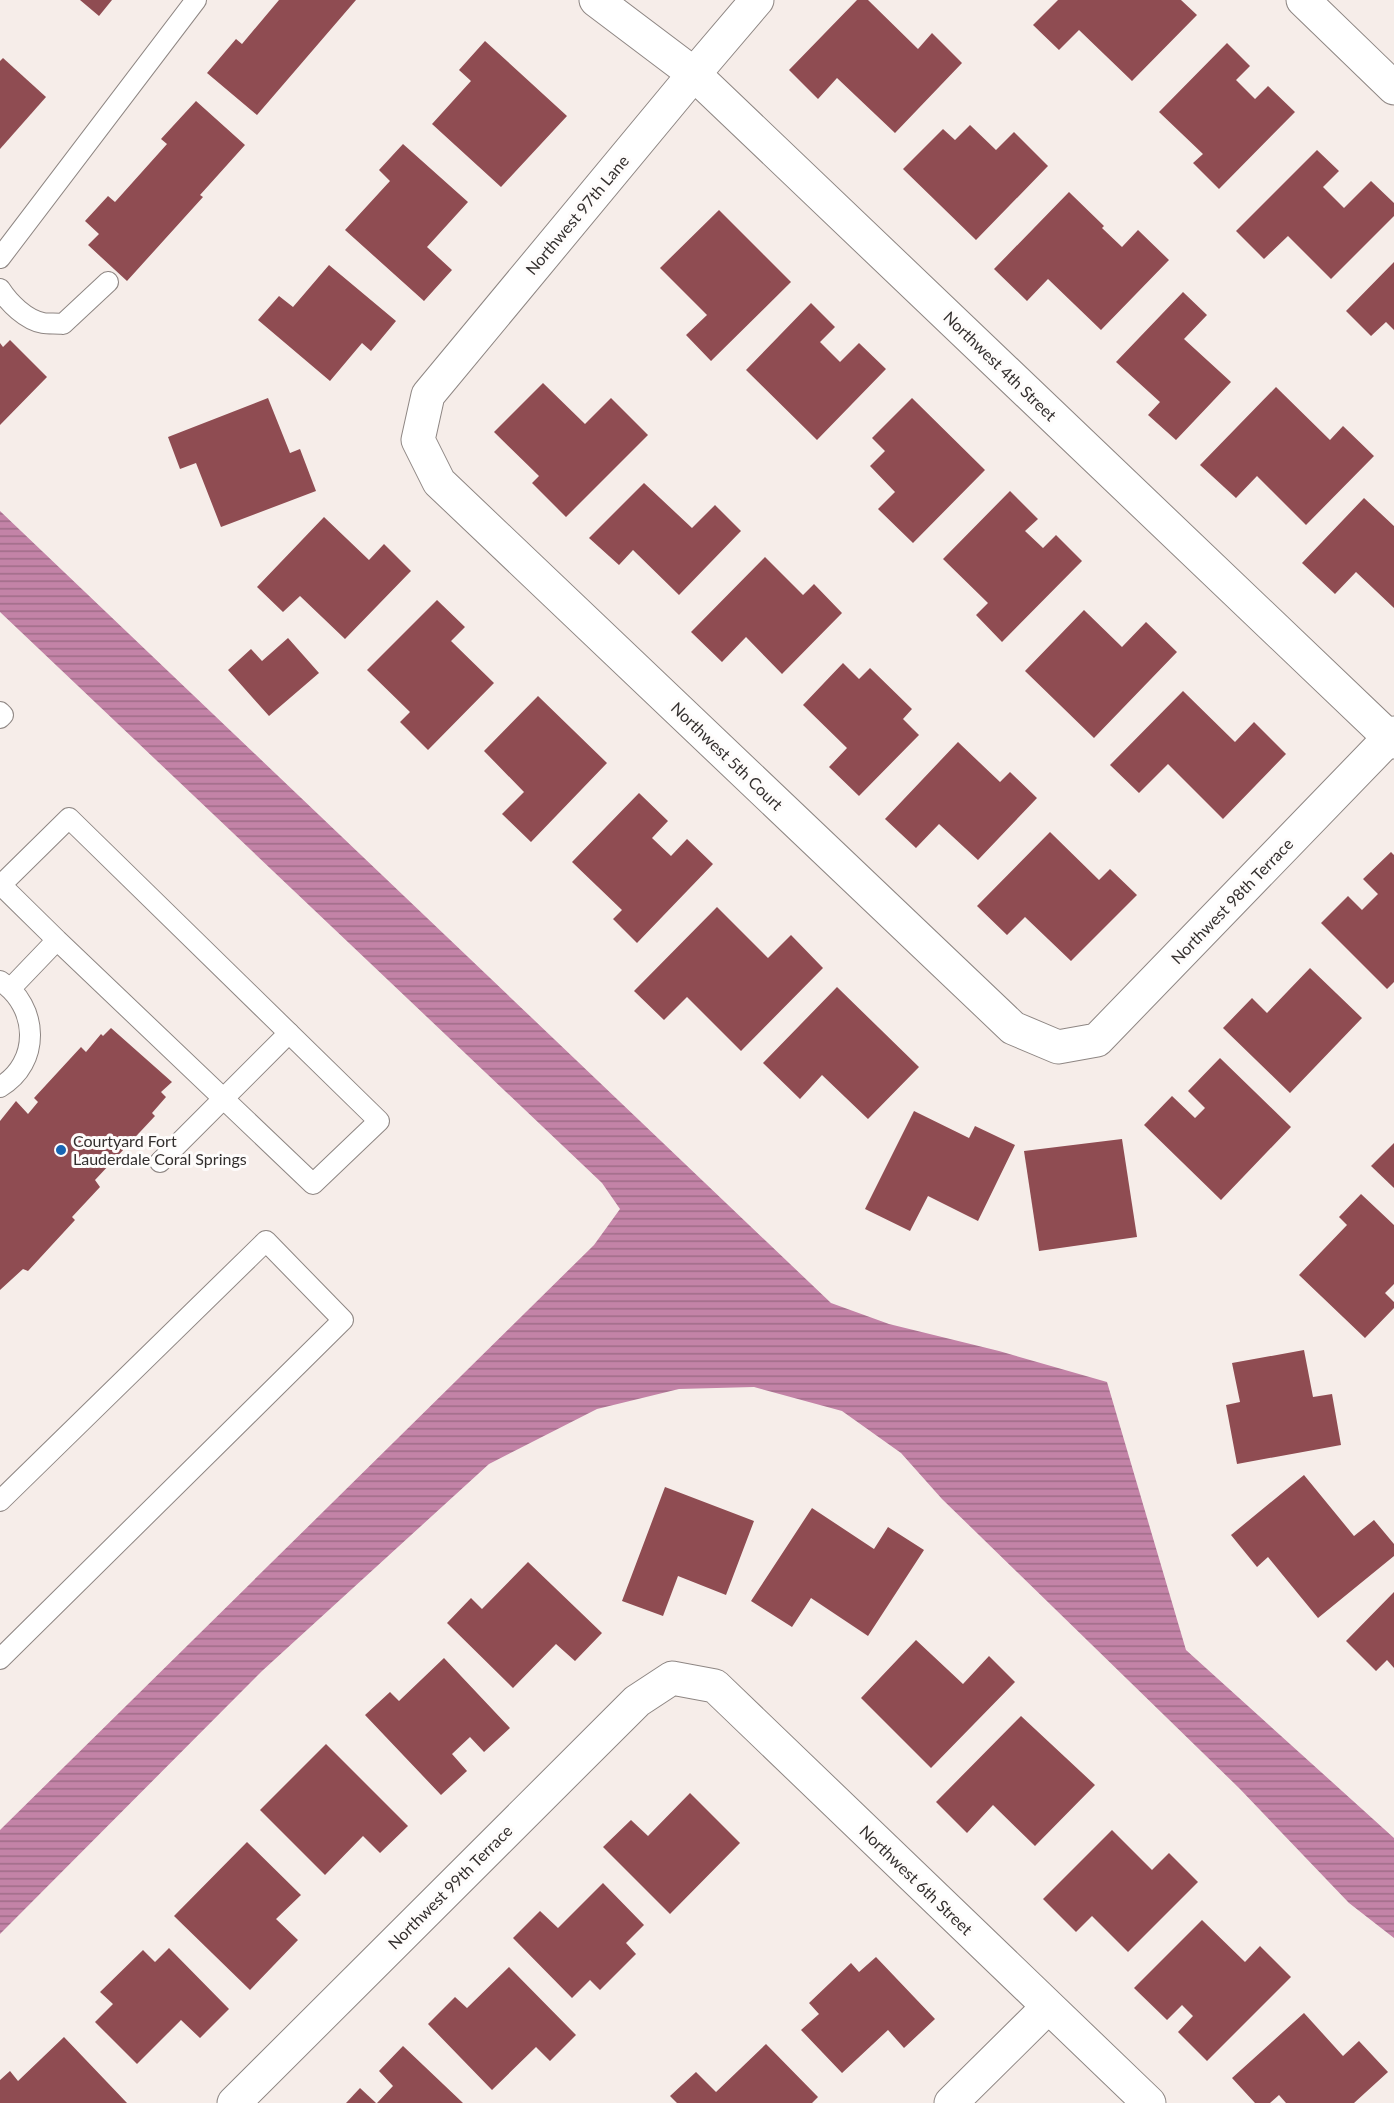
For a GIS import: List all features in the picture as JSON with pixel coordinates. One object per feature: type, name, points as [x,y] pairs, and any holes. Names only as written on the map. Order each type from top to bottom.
[{"type":"street","name":"Northwest 4th Street","points":[[596,0],[694,74],[1392,738]]},
{"type":"street","name":"Northwest 97th Lane","points":[[418,441],[428,395],[757,0]]},
{"type":"street","points":[[1303,0],[1394,88]]},
{"type":"street","name":"Northwest 5th Court","points":[[418,441],[439,482],[1013,1028],[1058,1047]]},
{"type":"street","name":"Northwest 98th Terrace","points":[[1058,1047],[1097,1040],[1392,738]]},
{"type":"street","name":"Northwest 6th Street","points":[[672,1678],[715,1686],[1149,2103]]},
{"type":"street","name":"Northwest 99th Terrace","points":[[234,2103],[637,1701],[672,1678]]},
{"type":"street","points":[[951,2103],[1048,2007]]},
{"type":"lane","points":[[0,258],[196,0]]},
{"type":"lane","points":[[0,289],[6,298],[25,314],[41,323],[63,324],[108,282]]},
{"type":"lane","points":[[0,712],[3,715],[0,718]]},
{"type":"lane","points":[[69,818],[379,1121],[314,1184],[57,940],[1,885],[69,818]]},
{"type":"lane","points":[[0,1087],[9,1082],[21,1069],[28,1053],[31,1035],[29,1018],[22,1002],[5,984],[57,940]]},
{"type":"lane","points":[[160,1162],[289,1033]]},
{"type":"lane","points":[[0,1501],[266,1241],[343,1320],[0,1659]]},
{"type":"shaded area","points":[[0,511],[831,1303],[889,1324],[999,1351],[1107,1382],[1186,1650],[1394,1838],[1394,1938],[1349,1903],[1239,1788],[942,1499],[901,1453],[842,1411],[754,1387],[679,1389],[597,1409],[489,1464],[262,1671],[0,1934],[0,1830],[594,1245],[620,1209],[602,1183],[0,612]]},
{"type":"building","points":[[80,0],[112,0],[99,16]]},
{"type":"building","points":[[279,0],[356,0],[257,115],[207,73],[236,39],[242,44]]},
{"type":"building","points":[[857,0],[868,0],[918,49],[932,33],[962,63],[895,133],[837,78],[818,99],[789,70]]},
{"type":"building","points":[[1058,0],[1181,0],[1197,15],[1132,81],[1079,30],[1059,50],[1033,25]]},
{"type":"building","points":[[485,41],[567,116],[501,187],[432,124],[471,81],[459,70]]},
{"type":"building","points":[[1227,43],[1250,66],[1236,80],[1255,99],[1268,86],[1295,112],[1219,189],[1193,163],[1203,154],[1159,112]]},
{"type":"building","points":[[3,58],[46,97],[0,149],[0,61]]},
{"type":"building","points":[[196,101],[245,145],[200,195],[203,197],[127,281],[88,245],[99,234],[85,221],[108,196],[115,202],[167,144],[161,139]]},
{"type":"building","points":[[970,125],[996,150],[1014,132],[1048,166],[976,240],[903,169],[943,129],[955,140]]},
{"type":"building","points":[[403,144],[468,202],[427,247],[452,270],[424,301],[345,230],[390,181],[379,170]]},
{"type":"building","points":[[1317,150],[1339,171],[1323,187],[1344,208],[1371,181],[1394,203],[1394,216],[1331,279],[1288,236],[1264,259],[1236,231]]},
{"type":"building","points":[[1069,192],[1122,247],[1138,230],[1169,260],[1101,330],[1048,279],[1027,301],[994,269]]},
{"type":"building","points":[[719,210],[791,282],[711,361],[686,335],[707,315],[660,268]]},
{"type":"building","points":[[1394,262],[1394,330],[1386,322],[1371,336],[1346,311]]},
{"type":"building","points":[[329,265],[396,321],[371,351],[362,343],[330,381],[258,320],[279,296],[293,307]]},
{"type":"building","points":[[1183,292],[1207,315],[1184,339],[1231,382],[1176,440],[1148,415],[1160,402],[1116,362]]},
{"type":"building","points":[[811,303],[835,327],[820,342],[840,362],[859,343],[886,369],[817,440],[746,370]]},
{"type":"building","points":[[10,340],[47,377],[0,425],[0,343],[3,347]]},
{"type":"building","points":[[543,383],[585,424],[611,398],[648,435],[566,517],[532,483],[539,476],[494,432]]},
{"type":"building","points":[[1276,387],[1330,440],[1343,426],[1374,456],[1306,525],[1257,476],[1236,498],[1200,465]]},
{"type":"building","points":[[268,398],[290,453],[300,449],[316,491],[221,527],[196,463],[180,469],[168,437]]},
{"type":"building","points":[[912,398],[985,470],[913,543],[878,509],[895,492],[870,466],[885,451],[872,438]]},
{"type":"building","points":[[644,483],[692,528],[715,505],[741,531],[679,595],[633,550],[619,565],[589,538]]},
{"type":"building","points":[[1010,491],[1038,519],[1025,531],[1043,548],[1056,535],[1082,561],[1002,642],[976,615],[988,603],[943,559]]},
{"type":"building","points":[[1364,498],[1394,526],[1394,608],[1356,572],[1335,594],[1302,563]]},
{"type":"building","points":[[324,517],[369,560],[384,544],[411,571],[345,639],[300,596],[283,612],[257,587]]},
{"type":"building","points":[[765,557],[803,595],[814,584],[842,613],[782,674],[746,637],[722,662],[691,632]]},
{"type":"building","points":[[437,600],[465,627],[451,641],[494,683],[428,750],[400,722],[410,712],[367,670]]},
{"type":"building","points":[[1084,610],[1122,647],[1146,622],[1177,652],[1094,738],[1025,671]]},
{"type":"building","points":[[288,638],[319,673],[269,716],[228,670],[251,649],[262,661]]},
{"type":"building","points":[[843,663],[859,679],[870,668],[912,709],[903,719],[919,735],[859,796],[829,767],[847,748],[803,705]]},
{"type":"building","points":[[1183,691],[1235,742],[1254,722],[1286,754],[1223,819],[1168,764],[1139,793],[1110,765]]},
{"type":"building","points":[[538,696],[607,763],[531,842],[502,814],[524,792],[484,751]]},
{"type":"building","points":[[958,742],[1000,782],[1010,772],[1037,798],[978,860],[939,824],[916,848],[885,819]]},
{"type":"building","points":[[639,793],[668,821],[652,838],[671,856],[687,839],[713,864],[637,943],[613,919],[622,910],[572,862]]},
{"type":"building","points":[[1050,832],[1099,880],[1110,869],[1137,895],[1071,961],[1025,917],[1007,935],[977,906]]},
{"type":"building","points":[[1391,852],[1394,855],[1394,982],[1387,989],[1321,923],[1348,896],[1362,910],[1378,894],[1363,879]]},
{"type":"building","points":[[717,907],[768,958],[791,935],[823,968],[741,1051],[687,997],[664,1020],[634,991]]},
{"type":"building","points":[[1310,968],[1362,1018],[1290,1093],[1223,1028],[1252,998],[1267,1013]]},
{"type":"building","points":[[837,987],[919,1067],[868,1119],[822,1075],[800,1099],[763,1063]]},
{"type":"building","name":"Courtyard Fort Lauderdale Coral Springs","points":[[111,1028],[172,1082],[161,1092],[166,1097],[152,1113],[155,1116],[95,1180],[100,1187],[72,1217],[75,1220],[28,1271],[23,1269],[0,1290],[0,1121],[16,1101],[28,1114],[38,1102],[34,1098],[81,1047],[86,1052],[101,1034],[103,1036]]},
{"type":"building","points":[[1220,1058],[1291,1127],[1221,1200],[1144,1125],[1172,1096],[1195,1118],[1205,1108],[1188,1091]]},
{"type":"building","points":[[914,1111],[969,1138],[975,1126],[1015,1145],[978,1221],[928,1196],[910,1231],[865,1209]]},
{"type":"building","points":[[1122,1139],[1137,1237],[1039,1251],[1024,1151]]},
{"type":"building","points":[[1394,1143],[1394,1188],[1371,1166]]},
{"type":"building","points":[[1361,1194],[1394,1225],[1394,1284],[1385,1293],[1394,1302],[1394,1308],[1365,1338],[1299,1275],[1347,1225],[1339,1217]]},
{"type":"building","points":[[1304,1350],[1313,1397],[1332,1394],[1341,1445],[1237,1464],[1226,1405],[1240,1402],[1232,1363]]},
{"type":"building","points":[[1304,1475],[1354,1536],[1374,1520],[1394,1544],[1394,1556],[1318,1618],[1268,1557],[1257,1567],[1231,1535]]},
{"type":"building","points":[[665,1487],[754,1521],[726,1595],[678,1576],[663,1616],[622,1601]]},
{"type":"building","points":[[812,1508],[874,1549],[888,1527],[924,1550],[868,1636],[811,1598],[792,1627],[751,1601]]},
{"type":"building","points":[[528,1562],[602,1633],[575,1661],[556,1644],[513,1688],[447,1623],[471,1598],[482,1609]]},
{"type":"building","points":[[1394,1592],[1394,1668],[1387,1660],[1376,1671],[1346,1641]]},
{"type":"building","points":[[916,1640],[963,1684],[989,1656],[1015,1682],[931,1768],[861,1698]]},
{"type":"building","points":[[444,1658],[510,1728],[484,1752],[470,1737],[452,1754],[467,1771],[441,1795],[365,1715],[390,1692],[399,1701]]},
{"type":"building","points":[[1021,1716],[1095,1785],[1035,1846],[993,1805],[967,1833],[936,1802]]},
{"type":"building","points":[[326,1744],[408,1826],[380,1853],[363,1836],[325,1875],[260,1810]]},
{"type":"building","points":[[690,1793],[740,1843],[670,1914],[603,1847],[631,1820],[648,1836]]},
{"type":"building","points":[[1112,1830],[1152,1870],[1169,1853],[1198,1882],[1128,1952],[1092,1916],[1076,1932],[1043,1899]]},
{"type":"building","points":[[247,1842],[301,1895],[276,1919],[298,1940],[250,1990],[174,1916]]},
{"type":"building","points":[[603,1883],[644,1925],[626,1943],[636,1954],[600,1990],[590,1980],[572,1998],[513,1938],[540,1911],[558,1928]]},
{"type":"building","points":[[1202,1920],[1245,1962],[1260,1946],[1291,1977],[1207,2061],[1178,2032],[1193,2016],[1182,2005],[1167,2020],[1134,1988]]},
{"type":"building","points":[[169,1948],[229,2009],[200,2038],[181,2020],[137,2064],[95,2022],[113,2004],[100,1992],[143,1950],[155,1962]]},
{"type":"building","points":[[876,1957],[935,2019],[904,2048],[888,2030],[842,2073],[801,2030],[819,2014],[809,2003],[851,1963],[859,1972]]},
{"type":"building","points":[[509,1967],[576,2035],[550,2061],[536,2047],[492,2090],[428,2024],[455,1997],[467,2008]]},
{"type":"building","points":[[1304,2013],[1343,2056],[1359,2041],[1388,2072],[1354,2103],[1286,2103],[1279,2095],[1270,2103],[1255,2103],[1232,2078]]},
{"type":"building","points":[[64,2037],[127,2103],[0,2103],[0,2080],[10,2071],[18,2081]]},
{"type":"building","points":[[766,2044],[818,2097],[812,2103],[677,2103],[670,2096],[696,2072],[716,2092]]},
{"type":"building","points":[[403,2046],[463,2103],[377,2103],[393,2086],[379,2071]]},
{"type":"building","points":[[360,2088],[376,2103],[346,2103]]},
{"type":"place","name":"Courtyard Fort Lauderdale Coral Springs","points":[[61,1150]]}]
